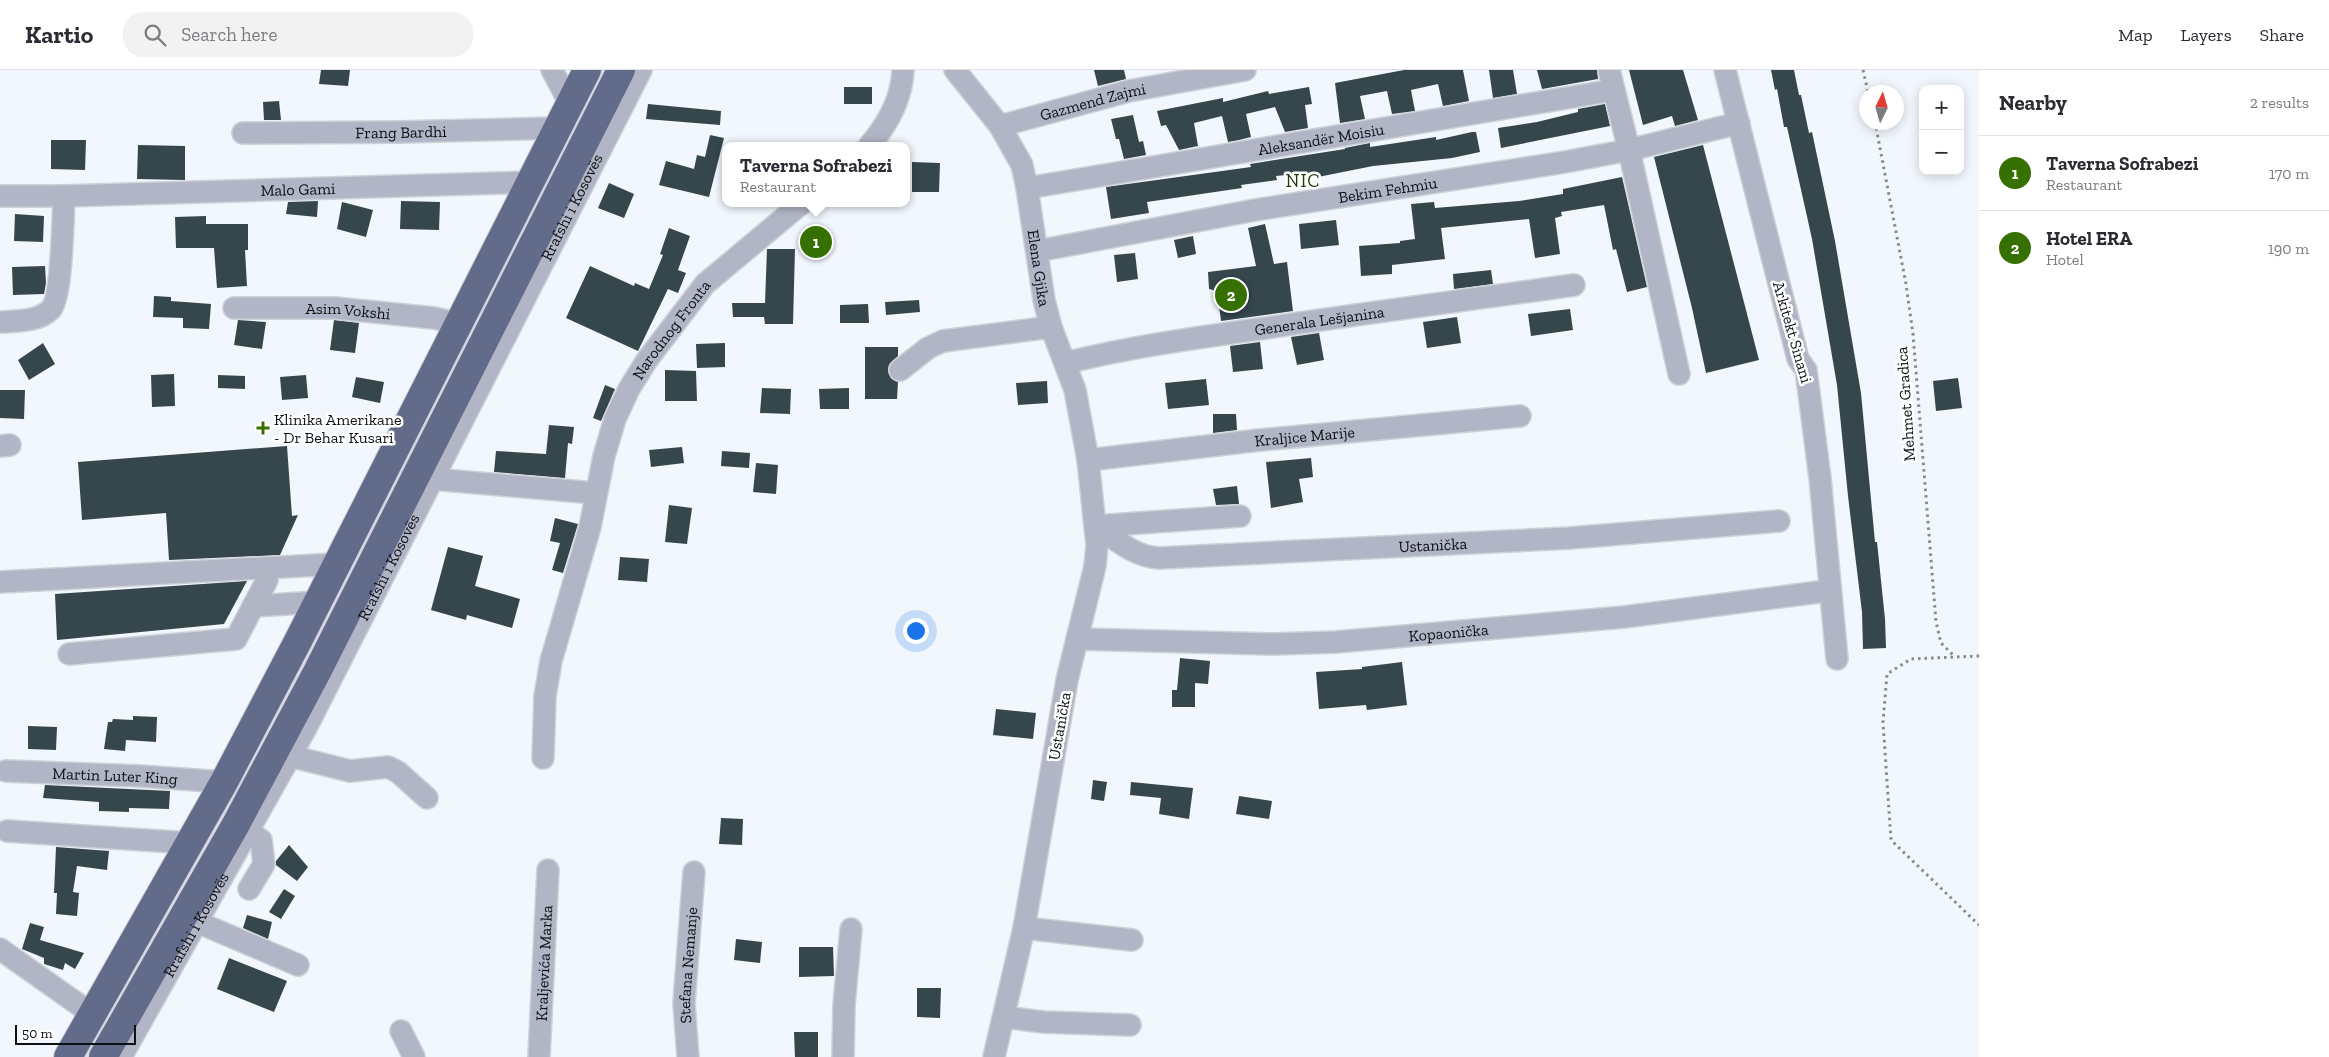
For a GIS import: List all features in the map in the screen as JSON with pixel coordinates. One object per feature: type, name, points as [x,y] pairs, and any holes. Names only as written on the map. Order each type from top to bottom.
[{"type":"highway","points":[[68,1057],[224,782],[460,324],[587,70]]},
{"type":"highway","name":"Rrafshi i Kosovës","points":[[103,1057],[235,826],[317,672],[621,70]]},
{"type":"street","points":[[552,70],[570,104]]},
{"type":"street","name":"Rrafshi i Kosovës","points":[[121,1057],[290,756],[641,70]]},
{"type":"street","name":"Elena Gjika","points":[[900,370],[928,348],[944,341],[1051,327],[1042,292],[1022,165],[1000,126],[955,70]]},
{"type":"street","name":"Gazmend Zajmi","points":[[1000,126],[1130,91],[1245,70]]},
{"type":"street","name":"Arkitekt Sinani","points":[[1725,70],[1798,359],[1806,370],[1820,478],[1837,658]]},
{"type":"street","points":[[872,142],[882,131],[893,110],[907,71]]},
{"type":"street","points":[[1611,80],[1629,150],[1679,374]]},
{"type":"street","name":"Aleksandër Moisiu","points":[[1027,188],[1611,80]]},
{"type":"street","name":"Bekim Fehmiu","points":[[1036,251],[1255,210],[1555,164],[1629,150],[1738,123]]},
{"type":"street","name":"Frang Bardhi","points":[[243,133],[557,128]]},
{"type":"street","name":"Malo Gami","points":[[0,196],[64,196],[532,182]]},
{"type":"street","points":[[0,322],[33,319],[51,309],[56,300],[64,196]]},
{"type":"street","name":"Narodnog Fronta","points":[[543,758],[546,696],[551,661],[590,527],[595,493],[615,419],[629,389],[648,360],[705,284],[797,207]]},
{"type":"street","name":"Generala Lešjanina","points":[[1066,363],[1161,343],[1574,285]]},
{"type":"street","name":"Asim Vokshi","points":[[234,308],[335,308],[434,318],[460,324]]},
{"type":"street","name":"Ustanička","points":[[994,1057],[1024,928],[1067,680],[1095,566],[1097,545],[1088,460],[1075,390],[1051,327]]},
{"type":"street","name":"Kraljice Marije","points":[[1088,460],[1260,440],[1520,416]]},
{"type":"street","points":[[432,479],[595,493]]},
{"type":"street","points":[[1095,522],[1194,511]]},
{"type":"street","points":[[1095,522],[1240,516]]},
{"type":"street","name":"Ustanička","points":[[1095,522],[1134,552],[1145,557],[1160,558],[1570,538],[1779,521]]},
{"type":"street","points":[[0,582],[337,564]]},
{"type":"street","points":[[69,654],[236,639],[266,580]]},
{"type":"street","name":"Kopaonička","points":[[1077,639],[1273,644],[1336,642],[1624,617],[1819,592]]},
{"type":"street","points":[[253,606],[318,602]]},
{"type":"street","points":[[290,756],[350,771],[388,767],[398,772],[427,798]]},
{"type":"street","name":"Martin Luter King","points":[[6,771],[140,776],[224,782]]},
{"type":"street","points":[[7,831],[190,843]]},
{"type":"street","points":[[248,832],[261,840],[264,864],[249,889]]},
{"type":"street","name":"Kraljevića Marka","points":[[539,1057],[548,870]]},
{"type":"street","name":"Stefana Nemanje","points":[[688,1057],[684,1003],[694,872]]},
{"type":"street","points":[[197,922],[298,965]]},
{"type":"street","points":[[1024,928],[1132,940]]},
{"type":"street","points":[[843,1057],[844,1005],[851,929]]},
{"type":"street","points":[[0,950],[92,1014]]},
{"type":"street","points":[[1004,1017],[1043,1022],[1130,1025]]},
{"type":"street","points":[[401,1031],[414,1057]]},
{"type":"path","points":[[1863,70],[1866,85]]},
{"type":"path","name":"Mehmet Gradica","points":[[1876,130],[1906,284],[1912,326],[1936,622],[1941,643],[1953,655]]},
{"type":"path","points":[[1979,656],[1953,655],[1911,659],[1887,674],[1883,722],[1891,840],[1979,925]]},
{"type":"shaded area","points":[[597,70],[607,70],[315,648],[215,834],[89,1057],[78,1057]]},
{"type":"building","points":[[321,70],[350,70],[348,86],[319,84]]},
{"type":"building","points":[[1094,70],[1124,70],[1126,79],[1098,86]]},
{"type":"building","points":[[1404,70],[1463,70],[1469,101],[1443,106],[1438,84],[1411,90],[1415,111],[1392,114],[1387,91],[1360,96],[1365,119],[1340,123],[1335,83]]},
{"type":"building","points":[[1489,70],[1513,70],[1517,94],[1493,98]]},
{"type":"building","points":[[1537,70],[1597,70],[1598,79],[1542,89]]},
{"type":"building","points":[[1629,70],[1683,70],[1698,120],[1675,126],[1672,116],[1643,125]]},
{"type":"building","points":[[1771,70],[1794,70],[1809,133],[1812,132],[1835,241],[1861,393],[1875,542],[1877,542],[1885,619],[1886,648],[1863,649],[1862,612],[1837,385],[1812,239],[1787,127],[1784,127],[1777,89],[1775,90]]},
{"type":"building","points":[[844,87],[872,87],[872,104],[844,104]]},
{"type":"building","points":[[1309,87],[1312,104],[1305,105],[1308,128],[1285,132],[1275,107],[1246,114],[1251,137],[1228,142],[1222,116],[1194,123],[1198,146],[1179,150],[1166,125],[1161,126],[1157,111],[1223,98],[1223,102],[1268,91],[1269,94]]},
{"type":"building","points":[[279,101],[281,120],[264,120],[263,102]]},
{"type":"building","points":[[648,104],[721,111],[720,125],[646,119]]},
{"type":"building","points":[[1605,104],[1610,126],[1501,148],[1498,128],[1537,122],[1578,112],[1578,109]]},
{"type":"building","points":[[1133,115],[1139,142],[1143,141],[1146,155],[1124,159],[1111,119]]},
{"type":"building","points":[[1476,132],[1480,152],[1452,158],[1373,166],[1318,177],[1317,172],[1276,176],[1277,180],[1241,185],[1242,188],[1147,202],[1149,213],[1111,219],[1106,187],[1251,167],[1250,164],[1345,149],[1370,143],[1370,147],[1436,137],[1436,140]]},
{"type":"building","points":[[710,135],[724,138],[709,197],[659,185],[666,161],[694,169],[697,155],[705,157]]},
{"type":"building","points":[[51,140],[86,140],[85,170],[51,169]]},
{"type":"building","points":[[138,145],[185,146],[185,180],[137,179]]},
{"type":"building","points":[[1703,145],[1759,360],[1706,373],[1692,308],[1654,157]]},
{"type":"building","points":[[912,162],[940,163],[939,192],[912,192]]},
{"type":"building","points":[[1622,177],[1647,287],[1627,292],[1616,249],[1613,250],[1604,205],[1561,212],[1562,216],[1555,218],[1560,254],[1535,258],[1529,219],[1441,228],[1445,259],[1392,265],[1392,274],[1361,276],[1359,246],[1400,243],[1400,241],[1415,239],[1411,204],[1434,202],[1435,208],[1519,201],[1563,194],[1563,189]]},
{"type":"building","points":[[609,183],[634,194],[624,218],[598,208]]},
{"type":"building","points":[[318,201],[317,217],[286,214],[288,202]]},
{"type":"building","points":[[401,201],[440,202],[439,230],[400,229]]},
{"type":"building","points":[[342,202],[373,210],[366,237],[337,229]]},
{"type":"building","points":[[15,214],[44,216],[43,242],[14,241]]},
{"type":"building","points":[[206,216],[206,224],[248,224],[248,250],[245,250],[247,286],[217,288],[214,248],[176,248],[175,217]]},
{"type":"building","points":[[1336,220],[1339,245],[1301,249],[1299,224]]},
{"type":"building","points":[[1265,224],[1274,264],[1287,262],[1293,311],[1221,321],[1217,291],[1209,289],[1208,272],[1256,266],[1248,228]]},
{"type":"building","points":[[669,228],[690,236],[678,270],[686,273],[678,293],[668,289],[638,351],[566,318],[590,266],[634,286],[635,283],[649,289],[663,255],[660,254]]},
{"type":"building","points":[[1193,236],[1196,254],[1178,258],[1174,240]]},
{"type":"building","points":[[767,249],[795,249],[793,324],[765,324],[764,317],[733,317],[732,303],[765,303]]},
{"type":"building","points":[[1135,253],[1138,279],[1117,282],[1114,255]]},
{"type":"building","points":[[45,266],[46,283],[44,294],[13,295],[12,267]]},
{"type":"building","points":[[1491,270],[1493,284],[1454,289],[1453,274]]},
{"type":"building","points":[[154,296],[171,297],[171,301],[211,304],[209,329],[183,328],[183,318],[153,317]]},
{"type":"building","points":[[919,300],[920,312],[886,315],[885,302]]},
{"type":"building","points":[[868,304],[869,323],[840,323],[840,305]]},
{"type":"building","points":[[1570,309],[1573,330],[1531,336],[1528,314]]},
{"type":"building","points":[[1457,317],[1461,343],[1427,348],[1423,322]]},
{"type":"building","points":[[238,320],[266,322],[262,349],[234,345]]},
{"type":"building","points":[[334,320],[359,323],[355,353],[330,350]]},
{"type":"building","points":[[1319,333],[1324,360],[1297,365],[1291,337]]},
{"type":"building","points":[[1260,342],[1263,369],[1233,372],[1230,346]]},
{"type":"building","points":[[43,343],[55,364],[29,380],[18,360]]},
{"type":"building","points":[[725,343],[725,367],[697,368],[696,344]]},
{"type":"building","points":[[865,347],[898,347],[898,356],[889,365],[888,371],[891,378],[898,382],[897,399],[865,399]]},
{"type":"building","points":[[665,370],[696,371],[697,401],[665,401]]},
{"type":"building","points":[[174,374],[175,406],[152,407],[151,375]]},
{"type":"building","points":[[218,375],[245,376],[245,389],[218,388]]},
{"type":"building","points":[[306,375],[308,398],[282,400],[280,377]]},
{"type":"building","points":[[356,377],[384,382],[380,403],[352,397]]},
{"type":"building","points":[[1958,378],[1962,408],[1936,411],[1933,381]]},
{"type":"building","points":[[1206,379],[1209,405],[1168,409],[1165,383]]},
{"type":"building","points":[[1047,381],[1048,403],[1018,405],[1016,383]]},
{"type":"building","points":[[605,385],[615,389],[601,421],[593,418]]},
{"type":"building","points":[[762,388],[791,389],[790,414],[760,413]]},
{"type":"building","points":[[849,388],[849,409],[820,409],[819,389]]},
{"type":"building","points":[[0,390],[25,390],[24,419],[0,418]]},
{"type":"building","points":[[1213,414],[1236,414],[1237,430],[1213,433]]},
{"type":"building","points":[[549,425],[574,427],[572,444],[568,443],[565,478],[494,472],[496,451],[546,454]]},
{"type":"building","points":[[287,446],[292,516],[298,515],[280,555],[169,560],[166,513],[82,520],[78,462]]},
{"type":"building","points":[[682,447],[684,463],[651,467],[649,450]]},
{"type":"building","points":[[722,451],[750,453],[749,468],[721,466]]},
{"type":"building","points":[[1311,458],[1313,477],[1299,479],[1303,502],[1271,508],[1266,462]]},
{"type":"building","points":[[756,463],[778,465],[776,494],[753,492]]},
{"type":"building","points":[[1237,486],[1239,504],[1216,505],[1213,489]]},
{"type":"building","points":[[669,505],[692,508],[687,544],[665,542]]},
{"type":"building","points":[[555,518],[578,524],[563,573],[552,570],[560,543],[550,541]]},
{"type":"building","points":[[448,547],[483,556],[475,586],[520,599],[512,628],[467,615],[466,620],[431,610]]},
{"type":"building","points":[[620,557],[649,559],[647,582],[618,580]]},
{"type":"building","points":[[247,581],[224,624],[57,640],[55,594]]},
{"type":"building","points":[[1180,658],[1210,661],[1208,684],[1195,683],[1195,707],[1172,707],[1172,690],[1177,690]]},
{"type":"building","points":[[1402,662],[1407,705],[1367,710],[1366,705],[1319,709],[1316,672],[1362,669],[1362,667]]},
{"type":"building","points":[[996,709],[1036,713],[1033,739],[993,735]]},
{"type":"building","points":[[133,716],[157,717],[156,742],[126,740],[125,751],[104,749],[108,722],[112,722],[113,719],[133,720]]},
{"type":"building","points":[[28,726],[57,727],[56,750],[28,749]]},
{"type":"building","points":[[1093,780],[1107,782],[1104,801],[1091,799]]},
{"type":"building","points":[[1131,782],[1193,788],[1189,819],[1159,814],[1161,798],[1130,795]]},
{"type":"building","points":[[45,785],[170,791],[169,809],[129,808],[129,812],[99,811],[99,802],[43,798]]},
{"type":"building","points":[[1239,796],[1272,801],[1269,819],[1236,814]]},
{"type":"building","points":[[721,818],[743,819],[742,845],[719,844]]},
{"type":"building","points":[[289,845],[308,867],[297,881],[276,865],[276,861]]},
{"type":"building","points":[[56,847],[109,851],[107,870],[77,866],[73,892],[79,893],[77,916],[56,914],[57,893],[54,893]]},
{"type":"building","points":[[284,889],[295,896],[281,919],[269,912]]},
{"type":"building","points":[[247,915],[272,922],[268,939],[243,928]]},
{"type":"building","points":[[30,923],[44,927],[40,940],[84,953],[75,969],[65,963],[63,970],[44,964],[44,958],[22,949]]},
{"type":"building","points":[[736,939],[762,942],[760,963],[734,960]]},
{"type":"building","points":[[799,947],[833,947],[834,976],[799,977]]},
{"type":"building","points":[[229,958],[287,981],[274,1012],[217,989]]},
{"type":"building","points":[[917,988],[941,988],[940,1018],[917,1017]]},
{"type":"building","points":[[794,1032],[818,1032],[818,1057],[795,1057]]},
{"type":"place","name":"Taverna Sofrabezi","points":[[816,242]]},
{"type":"place","name":"Hotel ERA","points":[[1231,295]]},
{"type":"place","name":"Klinika Amerikane - Dr Behar Kusari","points":[[263,428]]},
{"type":"district","name":"NIC","points":[[1303,180]]}]
